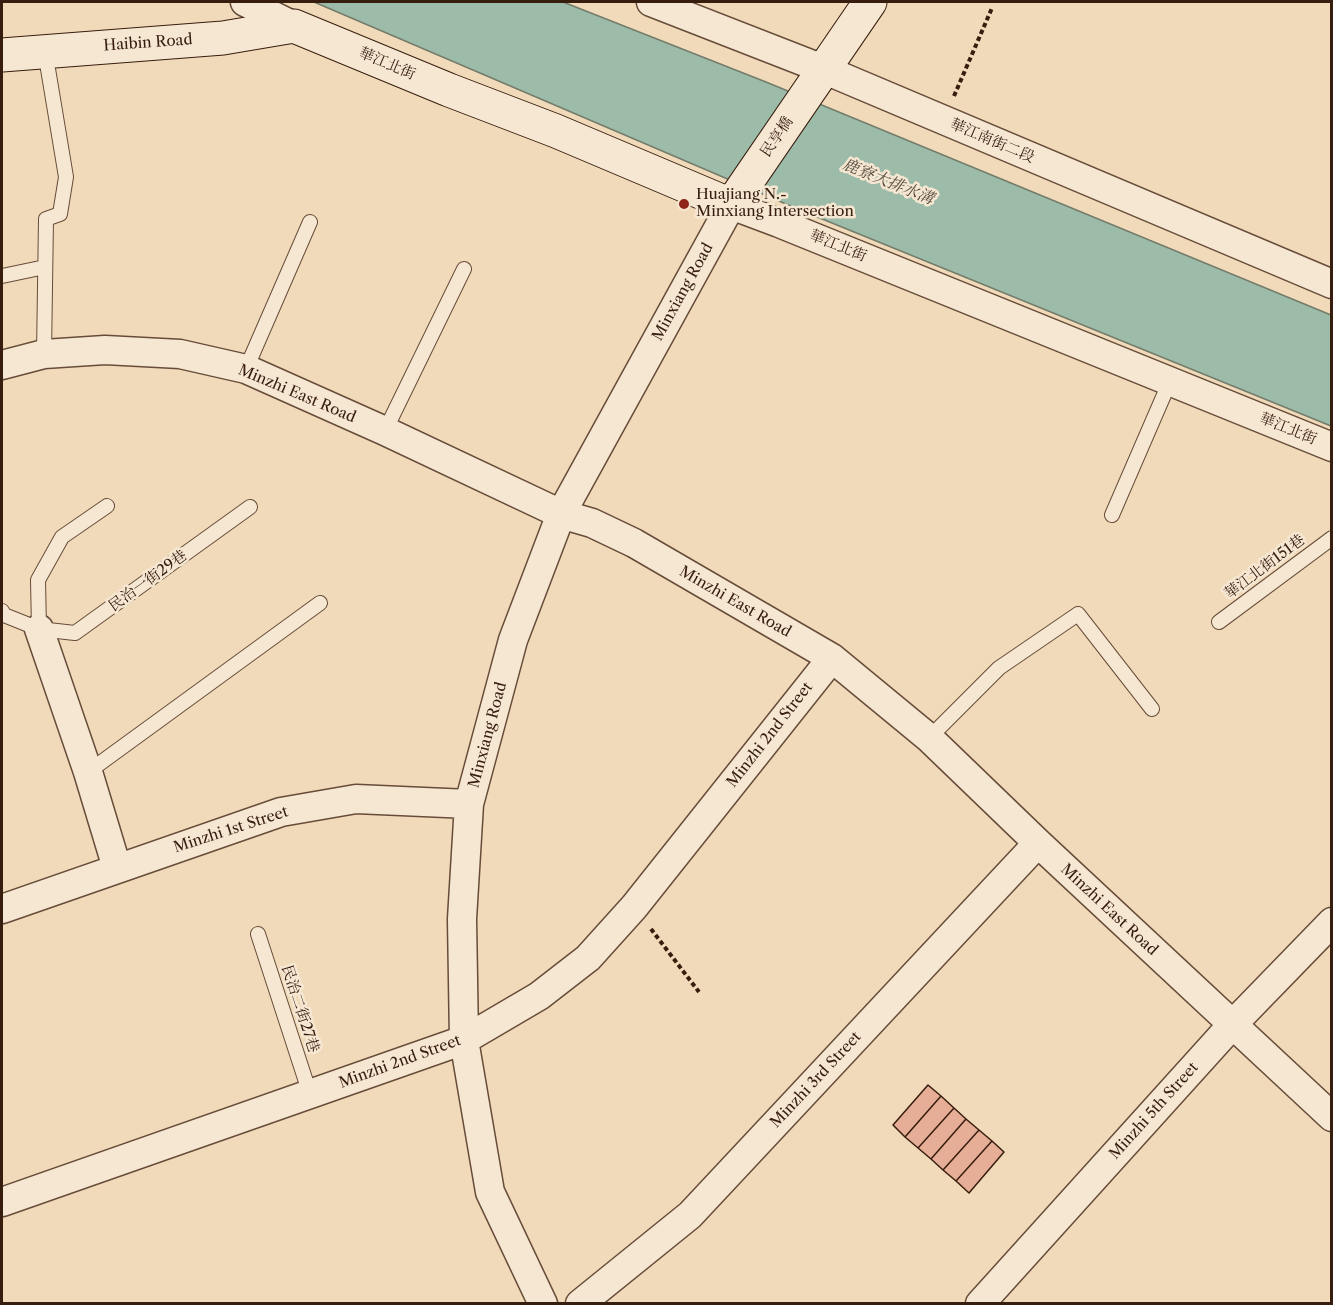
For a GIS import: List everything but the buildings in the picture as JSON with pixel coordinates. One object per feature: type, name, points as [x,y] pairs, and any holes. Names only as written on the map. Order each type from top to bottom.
[{"type":"street","name":"華江北街","points":[[245,2],[294,26],[449,90],[556,131],[731,205],[1332,447]]},
{"type":"street","name":"華江南街二段","points":[[651,2],[823,69],[1332,284]]},
{"type":"street","name":"民享橋","points":[[731,205],[870,2]]},
{"type":"street","name":"Haibin Road","points":[[2,55],[223,38],[294,26]]},
{"type":"street","name":"Minxiang Road","points":[[543,1304],[490,1192],[464,1040],[462,919],[470,804],[513,640],[561,514],[731,205]]},
{"type":"street","name":"Minzhi East Road","points":[[2,364],[44,354],[105,350],[180,354],[246,369],[561,514],[592,524],[634,543],[832,658],[929,738],[1038,843],[1332,1117]]},
{"type":"street","points":[[39,629],[88,772],[117,868]]},
{"type":"street","name":"Minzhi 2nd Street","points":[[2,1202],[464,1040],[539,996],[588,958],[634,907],[832,658]]},
{"type":"street","name":"Minzhi 1st Street","points":[[2,909],[281,812],[356,799],[470,804]]},
{"type":"street","name":"Minzhi 3rd Street","points":[[580,1304],[690,1215],[1038,843]]},
{"type":"street","name":"Minzhi 5th Street","points":[[980,1304],[1232,1025],[1332,922]]},
{"type":"lane","points":[[44,354],[46,219],[60,214],[66,177],[45,51]]},
{"type":"lane","points":[[246,369],[310,222]]},
{"type":"lane","points":[[2,276],[45,267]]},
{"type":"lane","points":[[384,431],[464,268]]},
{"type":"lane","points":[[1112,515],[1170,381]]},
{"type":"lane","points":[[39,629],[38,580],[62,537],[107,506]]},
{"type":"lane","name":"民治一街29巷","points":[[2,611],[4,615],[39,629],[75,633],[250,507]]},
{"type":"lane","name":"華江北街151巷","points":[[1219,622],[1332,537]]},
{"type":"lane","points":[[88,772],[320,603]]},
{"type":"lane","points":[[929,738],[999,668],[1078,614],[1152,709]]},
{"type":"lane","name":"民治二街27巷","points":[[258,934],[310,1094]]},
{"type":"path","points":[[944,120],[992,8]]},
{"type":"path","points":[[634,907],[699,992]]},
{"type":"water","name":"鹿寮大排水溝","points":[[314,2],[563,2],[766,82],[1331,315],[1331,426],[800,210]]},
{"type":"place","name":"Huajiang N.- Minxiang Intersection","points":[[684,204]]}]
